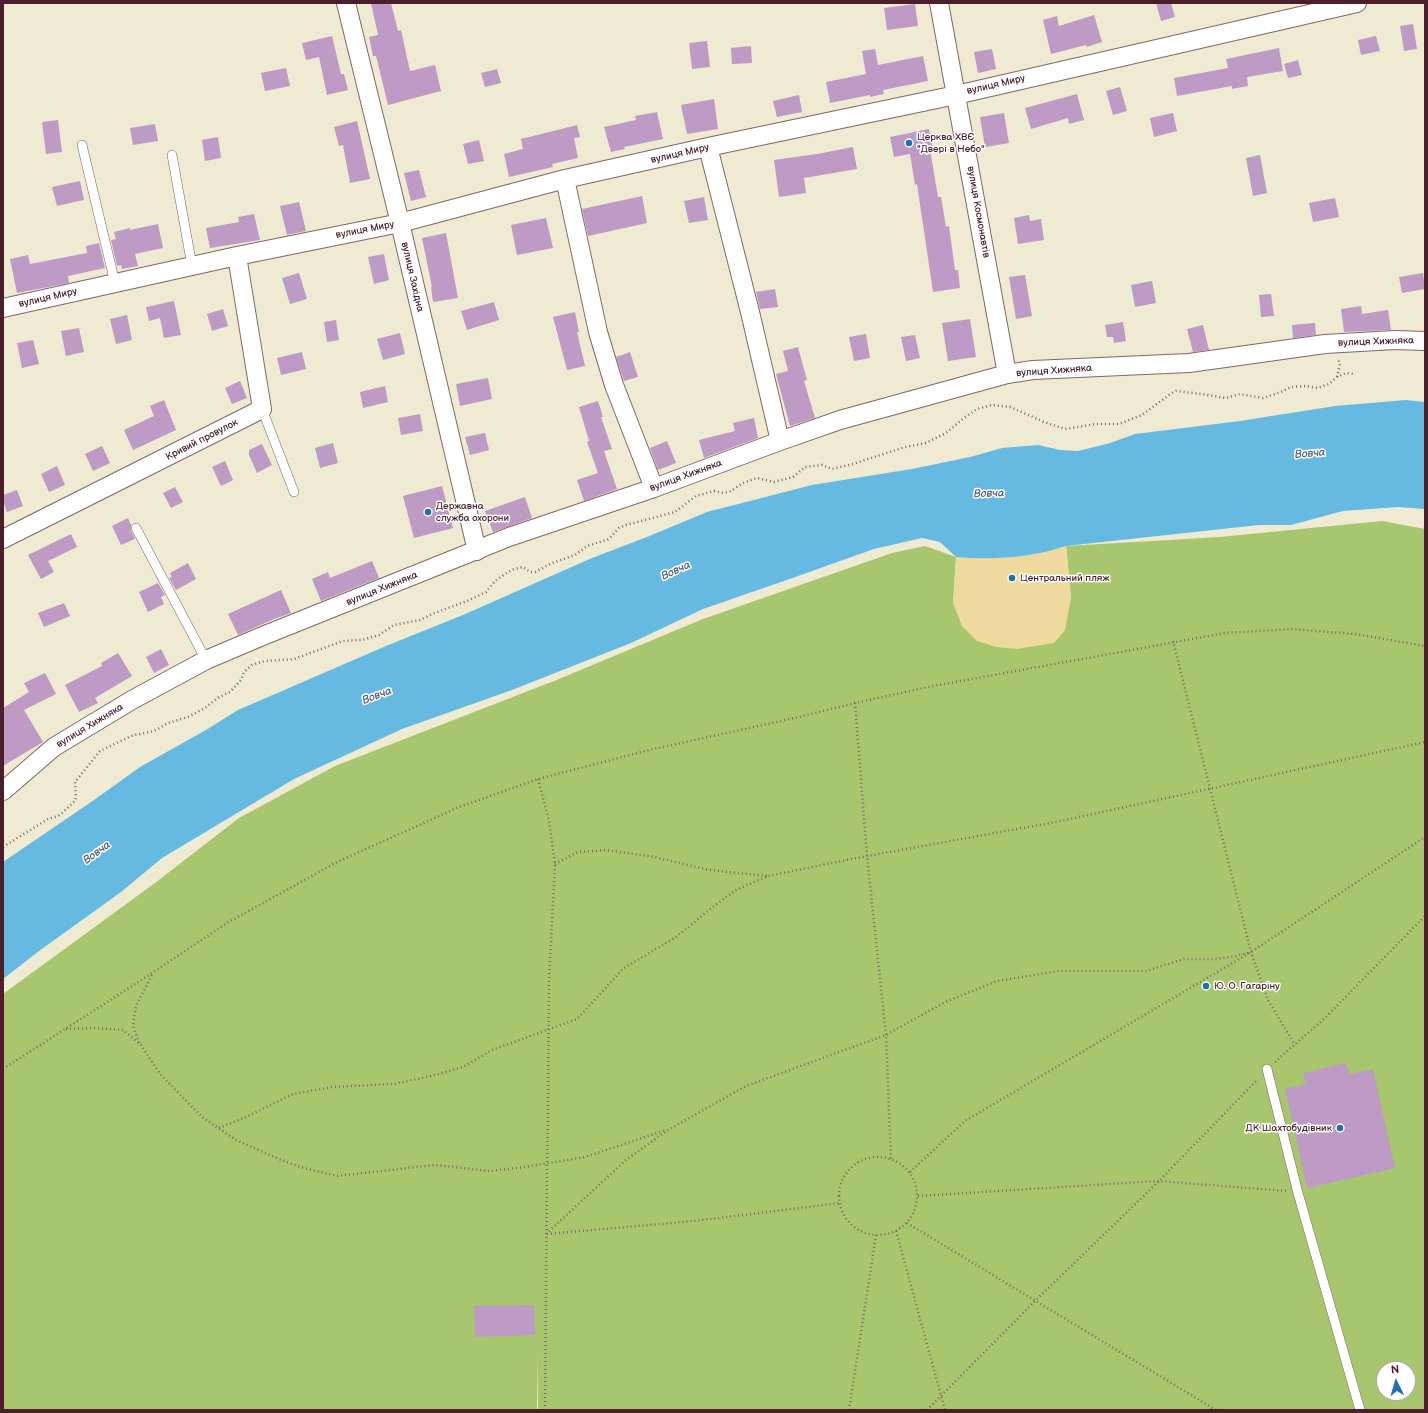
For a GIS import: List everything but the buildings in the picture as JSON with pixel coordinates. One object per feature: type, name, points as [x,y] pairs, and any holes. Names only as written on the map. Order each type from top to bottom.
[{"type":"street","name":"вулиця Західна","points":[[346,3],[400,223],[477,551]]},
{"type":"street","name":"вулиця Космонавтів","points":[[939,3],[1007,374]]},
{"type":"street","name":"вулиця Миру","points":[[3,308],[236,256],[400,223],[565,179],[708,147],[956,95],[1357,3]]},
{"type":"street","points":[[708,147],[750,312],[780,442]]},
{"type":"street","points":[[565,179],[598,332],[614,385],[654,488]]},
{"type":"street","points":[[236,256],[262,409]]},
{"type":"street","name":"вулиця Хижняка","points":[[3,791],[54,747],[132,700],[206,660],[272,632],[509,538],[654,488],[840,420],[1007,374],[1033,370],[1189,363],[1325,344],[1395,340],[1425,341]]},
{"type":"street","name":"Кривий провулок","points":[[3,539],[262,409]]},
{"type":"lane","points":[[82,145],[115,283]]},
{"type":"lane","points":[[172,156],[192,266]]},
{"type":"lane","points":[[262,409],[294,492]]},
{"type":"lane","points":[[136,528],[206,660]]},
{"type":"lane","points":[[1268,1069],[1298,1192],[1360,1410]]},
{"type":"path","points":[[3,847],[48,819],[58,816],[75,801],[75,782],[100,751],[131,736],[154,731],[168,723],[188,717],[205,708],[219,697],[230,692],[241,680],[244,672],[252,665],[265,661],[294,659],[343,641],[362,640],[379,635],[394,625],[420,620],[486,592],[495,581],[514,569],[523,567],[530,572],[535,572],[552,563],[575,555],[587,546],[609,539],[619,528],[626,525],[675,512],[696,496],[714,491],[723,493],[731,491],[744,483],[757,478],[774,482],[793,477],[805,467],[822,465],[832,469],[853,464],[905,447],[926,443],[946,433],[964,418],[978,410],[992,405],[1010,408],[1065,429],[1096,424],[1118,424],[1142,415],[1176,391],[1226,398],[1240,394],[1263,398],[1291,387],[1307,386],[1317,388],[1329,384],[1337,377],[1346,374],[1355,374]]},
{"type":"path","points":[[3,1069],[227,923],[335,862],[459,807],[538,779],[645,750],[799,717],[928,687],[1174,641],[1225,633],[1291,629],[1355,634],[1425,646]]},
{"type":"path","points":[[1174,641],[1251,952],[1268,1000],[1295,1045]]},
{"type":"path","points":[[855,703],[867,856],[886,1035],[891,1158]]},
{"type":"path","points":[[219,1128],[244,1118],[292,1094],[332,1087],[393,1084],[463,1067],[492,1050],[577,1019],[624,968],[676,937],[736,890],[768,876],[867,856],[1056,822],[1425,742]]},
{"type":"path","points":[[538,779],[549,821],[554,864],[548,978],[545,1410]]},
{"type":"path","points":[[910,1172],[965,1121],[1251,952],[1425,837]]},
{"type":"path","points":[[554,864],[578,852],[606,850],[654,857],[709,870],[768,876]]},
{"type":"path","points":[[927,1410],[1035,1301],[1159,1181],[1268,1069],[1325,1018],[1425,916]]},
{"type":"path","points":[[546,1234],[626,1160],[668,1130],[746,1086],[886,1035],[945,1002],[997,981],[1059,971],[1146,971],[1184,959],[1218,959],[1251,952]]},
{"type":"path","points":[[139,1044],[132,1025],[136,1006],[153,972]]},
{"type":"path","points":[[66,1029],[97,1028],[123,1030],[139,1044],[160,1074],[202,1117],[236,1140],[274,1157],[300,1167],[337,1176],[435,1165],[490,1171],[585,1157],[668,1130]]},
{"type":"path","points":[[877,1156],[891,1158],[910,1172],[916,1184],[918,1196],[917,1206],[907,1223],[896,1231],[883,1235],[870,1234],[859,1230],[850,1223],[843,1214],[840,1203],[840,1190],[844,1177],[852,1166],[864,1159],[877,1156]]},
{"type":"path","points":[[918,1196],[1159,1181],[1298,1192]]},
{"type":"path","points":[[546,1234],[694,1221],[840,1203]]},
{"type":"path","points":[[907,1223],[1216,1410]]},
{"type":"path","points":[[896,1231],[945,1410]]},
{"type":"path","points":[[849,1410],[876,1234]]},
{"type":"green space","points":[[1382,521],[1425,529],[1425,1410],[538,1410],[537,1352],[537,1410],[3,1410],[3,994],[155,883],[239,818],[335,766],[554,681],[703,619],[892,553],[925,546],[956,557],[953,603],[1071,598],[1066,546],[1220,537]]},
{"type":"sand","name":"Центральний пляж","points":[[1066,546],[1071,598],[1065,630],[1054,643],[1017,649],[996,647],[977,641],[962,626],[953,603],[956,557],[1012,557],[1039,553]]},
{"type":"water","name":"Вовча","points":[[1406,400],[1425,402],[1425,509],[1398,507],[1343,511],[1291,525],[1259,525],[1066,546],[1025,556],[998,558],[956,557],[940,542],[922,538],[874,549],[703,609],[631,643],[512,690],[402,729],[294,779],[162,858],[121,892],[3,979],[3,862],[140,767],[238,710],[386,646],[463,615],[592,558],[707,512],[812,485],[912,469],[970,457],[1002,448],[1038,445],[1060,450],[1078,451],[1110,443],[1135,434],[1240,421],[1335,406]]},
{"type":"place","name":"Церква ХВЄ \"Двері в Небо\"","points":[[909,143]]},
{"type":"place","name":"Державна служба охорони","points":[[428,512]]},
{"type":"place","name":"Центральний пляж","points":[[1012,578]]},
{"type":"place","name":"Ю. О. Гагаріну","points":[[1206,986]]},
{"type":"place","name":"ДК Шахтобудівник","points":[[1340,1128]]}]
